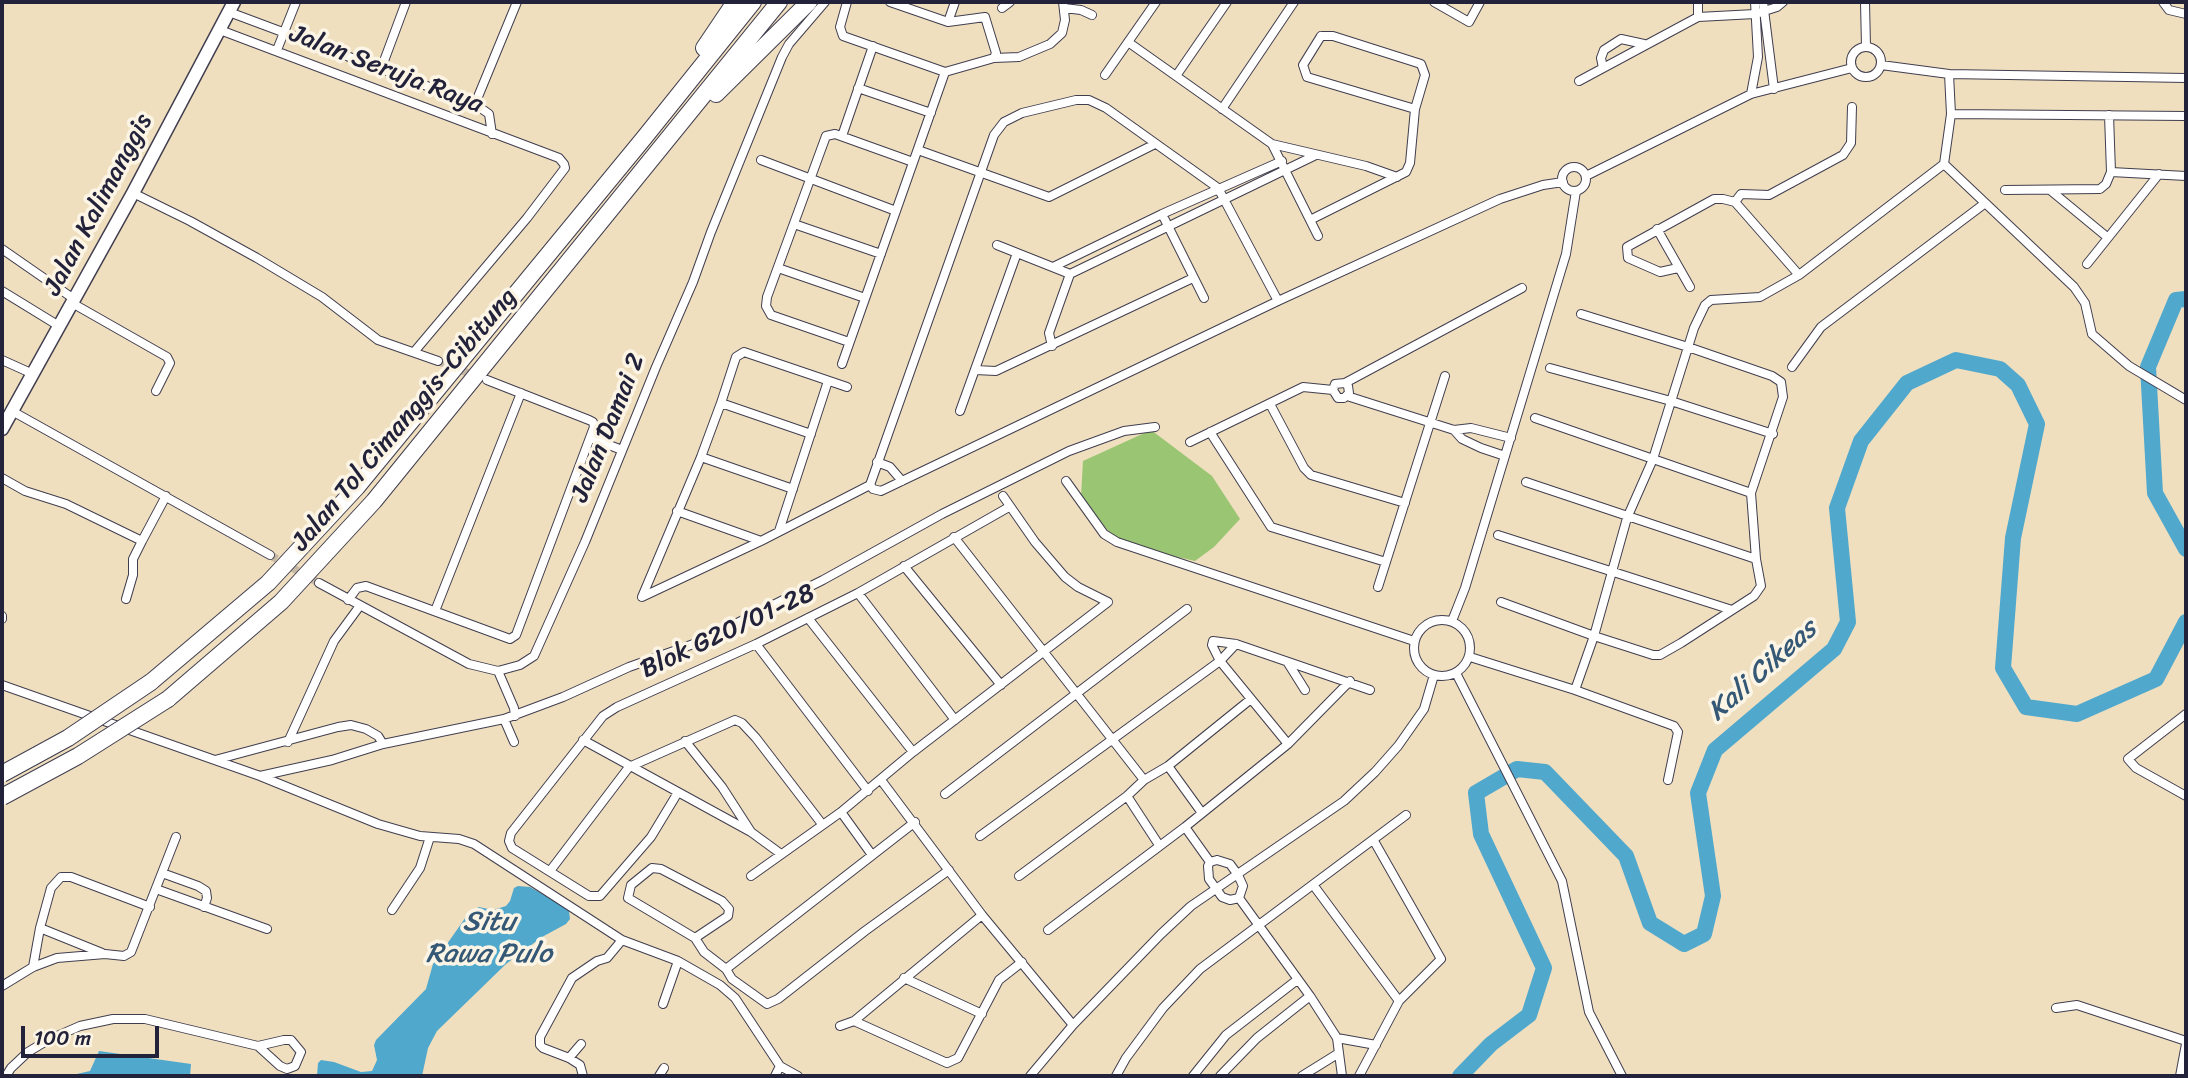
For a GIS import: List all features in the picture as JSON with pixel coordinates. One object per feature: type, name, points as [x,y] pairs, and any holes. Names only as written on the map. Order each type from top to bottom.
[{"type":"highway","points":[[645,138],[735,2]]},
{"type":"highway","name":"Jalan Tol Cimanggis–Cibitung","points":[[2,774],[68,738],[151,681],[268,583],[358,487],[645,138],[753,2]]},
{"type":"highway","name":"Jalan Tol Cimanggis–Cibitung","points":[[2,797],[78,756],[168,699],[281,601],[374,501],[779,2]]},
{"type":"highway","points":[[658,151],[809,2]]},
{"type":"main road","name":"Jalan Kalimanggis","points":[[2,429],[133,193],[231,7]]},
{"type":"street","points":[[278,50],[296,2]]},
{"type":"street","points":[[381,69],[406,2]]},
{"type":"street","points":[[475,104],[517,2]]},
{"type":"street","name":"Jalan Damai 2","points":[[498,671],[529,661],[537,652],[693,282],[782,57],[789,44],[825,2]]},
{"type":"street","points":[[847,2],[840,27],[844,36],[945,72],[994,58],[1019,57],[1050,44],[1062,33],[1065,20],[1063,5],[1092,15]]},
{"type":"street","points":[[890,2],[948,22],[985,17],[996,53],[994,58]]},
{"type":"street","points":[[948,22],[955,2]]},
{"type":"street","points":[[1002,8],[1010,2]]},
{"type":"street","points":[[1105,75],[1156,2]]},
{"type":"street","points":[[1176,76],[1227,2]]},
{"type":"street","points":[[1222,109],[1294,2]]},
{"type":"street","points":[[1434,2],[1469,22],[1480,2]]},
{"type":"street","points":[[1698,2],[1698,16]]},
{"type":"street","points":[[1755,2],[1774,89]]},
{"type":"street","points":[[1751,94],[1758,57],[1759,13],[1763,2]]},
{"type":"street","points":[[1579,81],[1698,16],[1759,13],[1783,2]]},
{"type":"street","points":[[1865,2],[1866,47]]},
{"type":"street","points":[[2163,2],[2169,10],[2186,14]]},
{"type":"street","name":"Jalan Seruja Raya","points":[[231,7],[284,33],[475,104],[489,114],[492,134]]},
{"type":"street","name":"Jalan Seruja Raya","points":[[220,30],[492,134]]},
{"type":"street","points":[[1310,220],[1406,172],[1410,163],[1415,109],[1426,75],[1421,64],[1415,60],[1333,36],[1321,36],[1303,65],[1307,77],[1415,109]]},
{"type":"street","points":[[1602,68],[1604,50],[1621,39],[1644,44]]},
{"type":"street","points":[[1128,42],[1272,144],[1366,166],[1397,177]]},
{"type":"street","points":[[842,136],[873,46]]},
{"type":"street","points":[[1866,47],[1877,53],[1881,65],[1878,71],[1869,77],[1858,76],[1851,61],[1858,49],[1866,47]]},
{"type":"street","points":[[1881,65],[1949,74],[2186,78]]},
{"type":"street","points":[[1586,176],[1751,94],[1852,68]]},
{"type":"street","points":[[842,364],[945,72]]},
{"type":"street","points":[[1575,690],[1594,636],[1627,518],[1653,459],[1688,347],[1705,305],[1711,300],[1760,297],[1799,275],[1944,164],[1951,114],[1949,74]]},
{"type":"street","points":[[858,88],[931,113]]},
{"type":"street","points":[[430,109],[436,91]]},
{"type":"street","points":[[847,387],[744,352],[737,357],[701,457],[642,597],[761,541],[870,485],[994,135],[1004,122],[1022,113],[1076,100],[1089,100],[1106,108],[1218,188],[1278,301]]},
{"type":"street","points":[[1735,202],[1741,194],[1769,195],[1843,155],[1851,143],[1852,107]]},
{"type":"street","points":[[1951,114],[2186,116]]},
{"type":"street","points":[[2005,190],[2100,189],[2106,184],[2110,172],[2109,116]]},
{"type":"street","points":[[414,352],[527,218],[565,168],[559,158],[492,134]]},
{"type":"street","points":[[849,342],[771,315],[766,306],[767,297],[826,136],[842,136],[913,162]]},
{"type":"street","points":[[918,150],[1045,196],[1052,196],[1155,144]]},
{"type":"street","points":[[1272,144],[1318,236]]},
{"type":"street","points":[[1052,345],[1049,333],[1070,274],[1316,155]]},
{"type":"street","points":[[761,160],[896,211]]},
{"type":"street","points":[[1055,267],[1162,214],[1282,161]]},
{"type":"street","points":[[1944,164],[2074,287],[2085,303],[2092,334],[2129,366],[2183,398]]},
{"type":"street","points":[[1452,621],[1465,588],[1566,254],[1576,191],[1586,184],[1586,176],[1580,169],[1571,168],[1564,173],[1563,182],[1568,189],[1576,191]]},
{"type":"street","points":[[2110,172],[2186,176]]},
{"type":"street","points":[[2087,264],[2159,174]]},
{"type":"street","points":[[870,485],[881,491],[1278,301],[1500,199],[1543,185],[1563,182]]},
{"type":"street","points":[[2050,190],[2107,237]]},
{"type":"street","points":[[133,193],[190,220],[257,258],[322,298],[379,340],[438,362]]},
{"type":"street","points":[[1678,268],[1660,272],[1628,258],[1627,247],[1714,199],[1735,202],[1799,275]]},
{"type":"street","points":[[1792,367],[1821,327],[1984,204]]},
{"type":"street","points":[[1162,214],[1204,298]]},
{"type":"street","points":[[794,224],[881,254]]},
{"type":"street","points":[[1657,229],[1690,288]]},
{"type":"street","points":[[997,245],[1070,274]]},
{"type":"street","points":[[2,249],[73,301],[167,357],[170,363],[156,391]]},
{"type":"street","points":[[960,411],[1017,253]]},
{"type":"street","points":[[778,268],[865,298]]},
{"type":"street","points":[[975,370],[996,371],[1193,278]]},
{"type":"street","points":[[1333,390],[1335,384],[1345,383],[1522,288]]},
{"type":"street","points":[[2,291],[59,326]]},
{"type":"street","points":[[1501,601],[1594,636],[1660,655],[1732,610],[1759,590],[1761,583],[1756,559],[1751,493],[1773,434],[1783,397],[1781,382],[1772,376],[1688,347],[1581,314]]},
{"type":"street","points":[[2,360],[33,374]]},
{"type":"street","points":[[1550,368],[1671,401],[1773,434]]},
{"type":"street","points":[[1378,587],[1446,376]]},
{"type":"street","points":[[348,600],[358,588],[366,586],[510,639],[516,635],[594,428],[593,422],[487,380]]},
{"type":"street","points":[[779,531],[828,381]]},
{"type":"street","points":[[1345,383],[1349,389],[1347,396]]},
{"type":"street","points":[[1190,442],[1303,387],[1333,390]]},
{"type":"street","points":[[1333,390],[1338,398],[1347,396],[1454,430],[1471,428],[1511,438]]},
{"type":"street","points":[[436,611],[520,393]]},
{"type":"street","points":[[721,403],[811,435]]},
{"type":"street","points":[[1270,404],[1304,468],[1311,475],[1405,503]]},
{"type":"street","points":[[12,411],[271,555]]},
{"type":"street","points":[[1535,418],[1751,493]]},
{"type":"street","points":[[260,776],[332,760],[383,744],[504,719],[563,697],[629,667],[699,642],[822,580],[942,514],[1069,451],[1125,431],[1155,426]]},
{"type":"street","points":[[1454,430],[1462,439],[1480,449],[1505,456]]},
{"type":"street","points":[[1480,449],[1486,431]]},
{"type":"street","points":[[1210,432],[1270,527],[1386,562]]},
{"type":"street","points":[[591,438],[622,450]]},
{"type":"street","points":[[701,457],[793,489]]},
{"type":"street","points":[[877,461],[890,467],[902,481]]},
{"type":"street","points":[[2,478],[25,491],[66,504],[142,541]]},
{"type":"street","points":[[1066,481],[1104,534],[1117,542],[1414,641]]},
{"type":"street","points":[[1526,482],[1756,559]]},
{"type":"street","points":[[126,598],[133,575],[133,559],[166,496]]},
{"type":"street","points":[[751,876],[841,812],[913,752],[1108,602],[1078,587],[1065,577],[1042,551],[1003,496]]},
{"type":"street","name":"Blok G20/01-28","points":[[550,871],[512,848],[509,841],[511,833],[598,720],[617,707],[756,644],[858,593],[1009,507]]},
{"type":"street","points":[[677,511],[761,541]]},
{"type":"street","points":[[1498,535],[1732,610]]},
{"type":"street","points":[[954,537],[1144,780]]},
{"type":"street","points":[[904,566],[1001,685]]},
{"type":"street","points":[[319,583],[359,607],[469,664],[498,671],[514,708],[514,716]]},
{"type":"street","points":[[858,593],[955,720]]},
{"type":"street","points":[[288,742],[334,641],[359,607]]},
{"type":"street","points":[[946,794],[1187,609]]},
{"type":"street","points":[[808,618],[913,752]]},
{"type":"street","points":[[1431,621],[1452,621],[1465,630],[1470,638],[1470,657],[1456,673],[1434,675],[1420,666],[1414,650],[1414,641],[1423,626],[1431,621]]},
{"type":"street","points":[[1287,744],[1220,661],[1212,642],[1219,640],[1236,644],[1370,690]]},
{"type":"street","points":[[756,644],[868,791]]},
{"type":"street","points":[[980,836],[1220,661],[1236,644]]},
{"type":"street","points":[[1470,657],[1669,722],[1677,728],[1668,780]]},
{"type":"street","points":[[1288,663],[1305,690]]},
{"type":"street","points":[[1456,673],[1562,881],[1589,1012],[1622,1076]]},
{"type":"street","points":[[1030,1076],[1073,1025],[1191,906],[1344,801],[1375,772],[1398,746],[1423,709],[1434,675]]},
{"type":"street","points":[[1048,930],[1185,827],[1287,744],[1350,681]]},
{"type":"street","points":[[2,685],[260,776],[379,824],[430,837],[451,838],[474,844],[622,940],[678,961],[720,985],[735,998],[780,1066],[798,1076]]},
{"type":"street","points":[[1019,876],[1127,796],[1144,780],[1168,766],[1251,699]]},
{"type":"street","points":[[2186,714],[2128,759],[2136,768],[2186,796]]},
{"type":"street","points":[[504,719],[514,742]]},
{"type":"street","points":[[677,794],[652,837],[601,895],[589,896],[550,871],[629,767],[734,720],[739,721],[756,738],[822,824]]},
{"type":"street","points":[[215,760],[351,725],[379,736],[383,744]]},
{"type":"street","points":[[583,740],[677,794],[751,832],[781,854]]},
{"type":"street","points":[[685,741],[722,788],[751,832]]},
{"type":"street","points":[[1168,766],[1202,813]]},
{"type":"street","points":[[881,780],[982,915],[1073,1025]]},
{"type":"street","points":[[1127,796],[1160,845]]},
{"type":"street","points":[[841,812],[872,855]]},
{"type":"street","points":[[1116,1076],[1126,1058],[1180,989],[1200,969],[1259,928],[1406,815]]},
{"type":"street","points":[[726,969],[915,822]]},
{"type":"street","points":[[1185,827],[1210,862]]},
{"type":"street","points":[[2,986],[33,967],[57,958],[105,954],[124,956],[131,953],[176,837]]},
{"type":"street","points":[[392,910],[419,868],[430,837]]},
{"type":"street","points":[[1359,1076],[1399,1001],[1441,959],[1374,841]]},
{"type":"street","points":[[1210,862],[1223,861],[1230,864],[1243,886],[1239,898]]},
{"type":"street","points":[[1210,862],[1207,872],[1215,889],[1222,897],[1230,900],[1239,898]]},
{"type":"street","points":[[695,939],[728,916],[729,909],[722,901],[661,869],[652,868],[631,885],[628,898],[695,939],[704,952],[726,969],[732,979],[767,1004],[778,999],[948,870]]},
{"type":"street","points":[[162,873],[205,891],[207,898],[204,907]]},
{"type":"street","points":[[33,967],[51,888],[61,877],[71,877],[150,906]]},
{"type":"street","points":[[1314,886],[1399,1001]]},
{"type":"street","points":[[156,889],[267,929]]},
{"type":"street","points":[[1239,898],[1337,1038],[1342,1076]]},
{"type":"street","points":[[840,1026],[854,1021],[982,915]]},
{"type":"street","points":[[40,928],[105,954]]},
{"type":"street","points":[[583,1076],[580,1065],[542,1048],[540,1037],[572,978],[597,961],[607,958],[622,940]]},
{"type":"street","points":[[663,1004],[678,961]]},
{"type":"street","points":[[854,1021],[947,1063],[958,1058],[999,980],[1022,962]]},
{"type":"street","points":[[2,975],[11,980]]},
{"type":"street","points":[[904,978],[982,1014]]},
{"type":"street","points":[[1193,1076],[1226,1035],[1297,980]]},
{"type":"street","points":[[1220,1076],[1257,1038],[1310,996]]},
{"type":"street","points":[[2056,1008],[2077,1005],[2186,1043],[2180,1076]]},
{"type":"street","points":[[2,1064],[9,1072],[28,1052],[69,1030],[121,1018],[145,1019],[258,1046],[291,1041],[301,1052],[295,1066],[287,1069],[258,1046]]},
{"type":"street","points":[[1337,1038],[1376,1045]]},
{"type":"street","points":[[569,1058],[581,1044]]},
{"type":"street","points":[[1302,1076],[1339,1053]]},
{"type":"street","points":[[775,1076],[780,1066]]},
{"type":"street","points":[[659,1076],[664,1068]]},
{"type":"green space","points":[[1151,430],[1212,476],[1240,519],[1214,547],[1195,561],[1118,543],[1081,497],[1083,461]]},
{"type":"water","name":"Situ Rawa Pulo","points":[[530,887],[562,905],[569,911],[570,919],[506,964],[437,1031],[428,1048],[422,1076],[317,1076],[318,1063],[321,1060],[361,1072],[372,1071],[377,1060],[374,1045],[376,1040],[426,989],[433,964],[468,914],[479,907],[493,910],[506,906],[514,888]]},
{"type":"water","points":[[99,1051],[191,1064],[190,1076],[68,1076],[90,1071]]},
{"type":"waterway","name":"Kali Cikeas","points":[[2186,299],[2176,300],[2148,367],[2155,493],[2186,549]]},
{"type":"waterway","name":"Kali Cikeas","points":[[1460,1076],[1491,1044],[1529,1015],[1544,968],[1481,834],[1476,793],[1517,769],[1545,772],[1626,856],[1650,923],[1684,944],[1704,934],[1713,896],[1698,793],[1715,750],[1834,649],[1848,622],[1837,508],[1861,441],[1907,383],[1956,360],[2000,369],[2018,385],[2037,424],[2013,538],[2003,668],[2026,707],[2077,714],[2156,679],[2186,622]]},
{"type":"tunnel","points":[[438,361],[478,377]]},
{"type":"tunnel","points":[[270,555],[319,583]]}]
